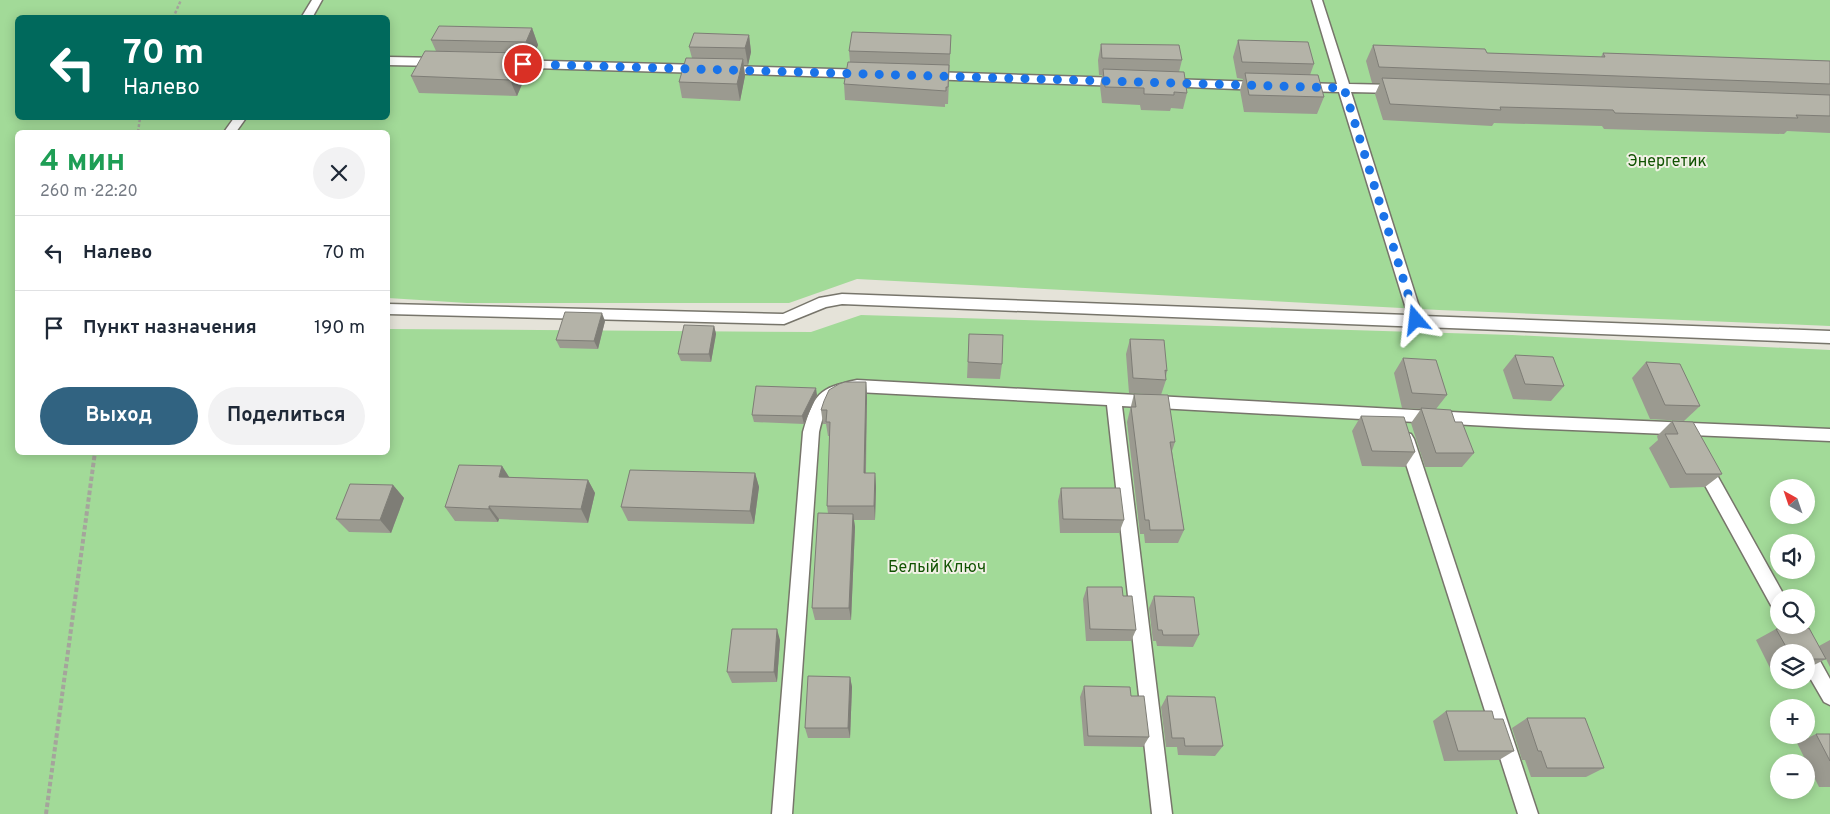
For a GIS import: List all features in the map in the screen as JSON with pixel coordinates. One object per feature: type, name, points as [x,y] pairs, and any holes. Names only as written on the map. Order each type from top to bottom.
[{"type":"lane","points":[[308,15],[317,0]]},
{"type":"lane","points":[[1316,0],[1416,320]]},
{"type":"lane","points":[[390,61],[455,63]]},
{"type":"lane","points":[[494,64],[879,75]]},
{"type":"lane","points":[[919,76],[1136,82]]},
{"type":"lane","points":[[1156,83],[1274,86]]},
{"type":"lane","points":[[1294,86],[1410,89]]},
{"type":"lane","points":[[390,309],[784,319],[824,302],[842,299],[1830,337]]},
{"type":"lane","points":[[782,814],[811,432],[818,407],[834,391],[857,386],[1525,422],[1830,435]]},
{"type":"lane","points":[[1114,399],[1162,814]]},
{"type":"lane","points":[[1398,414],[1528,814]]},
{"type":"lane","points":[[1682,428],[1771,589]]},
{"type":"lane","points":[[1815,669],[1830,696]]},
{"type":"path","points":[[174,15],[181,0]]},
{"type":"path","points":[[46,814],[95,455]]},
{"type":"green space","points":[[0,0],[1830,0],[1830,326],[1439,310],[857,279],[789,303],[467,303],[390,298],[390,130],[15,130],[15,455],[390,455],[390,329],[811,332],[861,315],[1512,335],[1830,350],[1830,814],[0,814]]},
{"type":"building","points":[[439,26],[532,28],[526,42],[431,40]]},
{"type":"building","points":[[852,32],[951,35],[950,54],[849,51]]},
{"type":"building","points":[[694,33],[749,35],[745,48],[689,47]]},
{"type":"building","points":[[1238,40],[1308,42],[1314,64],[1242,62]]},
{"type":"building","points":[[1101,44],[1179,45],[1182,60],[1102,58]]},
{"type":"building","points":[[1373,45],[1485,49],[1487,53],[1605,57],[1603,53],[1830,61],[1830,84],[1379,67]]},
{"type":"building","points":[[425,51],[522,53],[510,80],[411,76]]},
{"type":"building","points":[[686,58],[743,59],[737,84],[679,82]]},
{"type":"building","points":[[848,62],[949,65],[948,87],[946,87],[946,91],[844,84]]},
{"type":"building","points":[[1103,69],[1184,72],[1187,93],[1174,92],[1174,95],[1144,94],[1144,88],[1105,87]]},
{"type":"building","points":[[1245,73],[1318,75],[1324,97],[1249,95]]},
{"type":"building","points":[[1382,78],[1830,95],[1830,116],[1796,115],[1798,118],[1615,113],[1613,110],[1500,107],[1501,110],[1390,104]]},
{"type":"building","points":[[565,312],[602,313],[594,341],[556,340]]},
{"type":"building","points":[[684,325],[714,326],[709,354],[678,354]]},
{"type":"building","points":[[969,334],[1003,335],[1002,364],[968,362]]},
{"type":"building","points":[[1130,339],[1164,340],[1166,380],[1133,378]]},
{"type":"building","points":[[1515,355],[1553,357],[1564,386],[1525,384]]},
{"type":"building","points":[[1403,358],[1436,360],[1447,395],[1412,393]]},
{"type":"building","points":[[1646,362],[1680,364],[1700,406],[1665,405]]},
{"type":"building","points":[[845,382],[866,382],[864,473],[875,473],[874,506],[827,506],[830,422],[826,422],[827,410],[821,410],[829,390]]},
{"type":"building","points":[[756,386],[816,388],[802,416],[752,415]]},
{"type":"building","points":[[1134,394],[1168,395],[1175,442],[1170,442],[1184,530],[1150,530],[1149,520],[1145,520],[1131,407],[1136,407]]},
{"type":"building","points":[[1421,408],[1451,410],[1455,422],[1462,422],[1474,453],[1436,453]]},
{"type":"building","points":[[1361,416],[1404,417],[1415,452],[1372,451]]},
{"type":"building","points":[[1672,421],[1693,422],[1722,474],[1686,474],[1665,434],[1678,434]]},
{"type":"building","points":[[459,465],[502,466],[499,477],[588,480],[581,509],[489,506],[489,509],[445,507]]},
{"type":"building","points":[[630,470],[755,473],[750,511],[621,507]]},
{"type":"building","points":[[350,484],[393,485],[380,520],[336,519]]},
{"type":"building","points":[[1061,488],[1120,488],[1124,520],[1063,519]]},
{"type":"building","points":[[818,513],[853,514],[849,608],[812,608]]},
{"type":"building","points":[[1087,587],[1122,587],[1123,596],[1132,596],[1136,630],[1090,629]]},
{"type":"building","points":[[1154,596],[1194,597],[1199,635],[1163,635],[1162,630],[1158,630]]},
{"type":"building","points":[[732,629],[777,629],[774,672],[727,672]]},
{"type":"building","points":[[1779,634],[1812,634],[1826,659],[1815,659],[1815,644],[1784,644]]},
{"type":"building","points":[[808,676],[850,677],[848,728],[805,728]]},
{"type":"building","points":[[1084,686],[1130,687],[1131,696],[1144,696],[1149,737],[1088,736]]},
{"type":"building","points":[[1167,696],[1215,697],[1223,746],[1185,746],[1184,738],[1172,738]]},
{"type":"building","points":[[1446,711],[1492,711],[1494,719],[1503,719],[1514,751],[1458,751]]},
{"type":"building","points":[[1527,718],[1585,718],[1604,768],[1547,768],[1541,751],[1538,751]]},
{"type":"building","points":[[1816,734],[1830,734],[1830,761]]},
{"type":"route","points":[[523,64],[1344,88],[1416,320]]},
{"type":"park label","name":"Энергетик","points":[[1667,160]]},
{"type":"park label","name":"Белый Ключ","points":[[937,566]]}]
